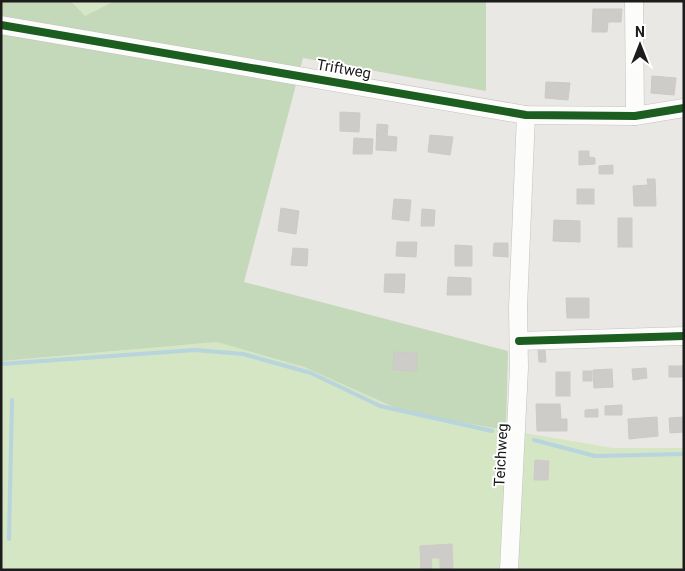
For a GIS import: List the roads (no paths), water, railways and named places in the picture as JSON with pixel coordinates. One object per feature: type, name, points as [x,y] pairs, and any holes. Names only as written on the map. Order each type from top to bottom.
[{"type":"street","points":[[634,1],[635,116]]},
{"type":"street","name":"Triftweg","points":[[1,25],[526,114],[635,116],[684,108]]},
{"type":"street","name":"Teichweg","points":[[509,570],[520,368],[518,308],[526,114]]},
{"type":"street","points":[[520,341],[684,336]]},
{"type":"waterway","points":[[1,364],[195,350],[243,354],[311,373],[380,406],[492,431]]},
{"type":"waterway","points":[[9,539],[12,400]]},
{"type":"waterway","points":[[534,440],[595,456],[684,454]]}]
